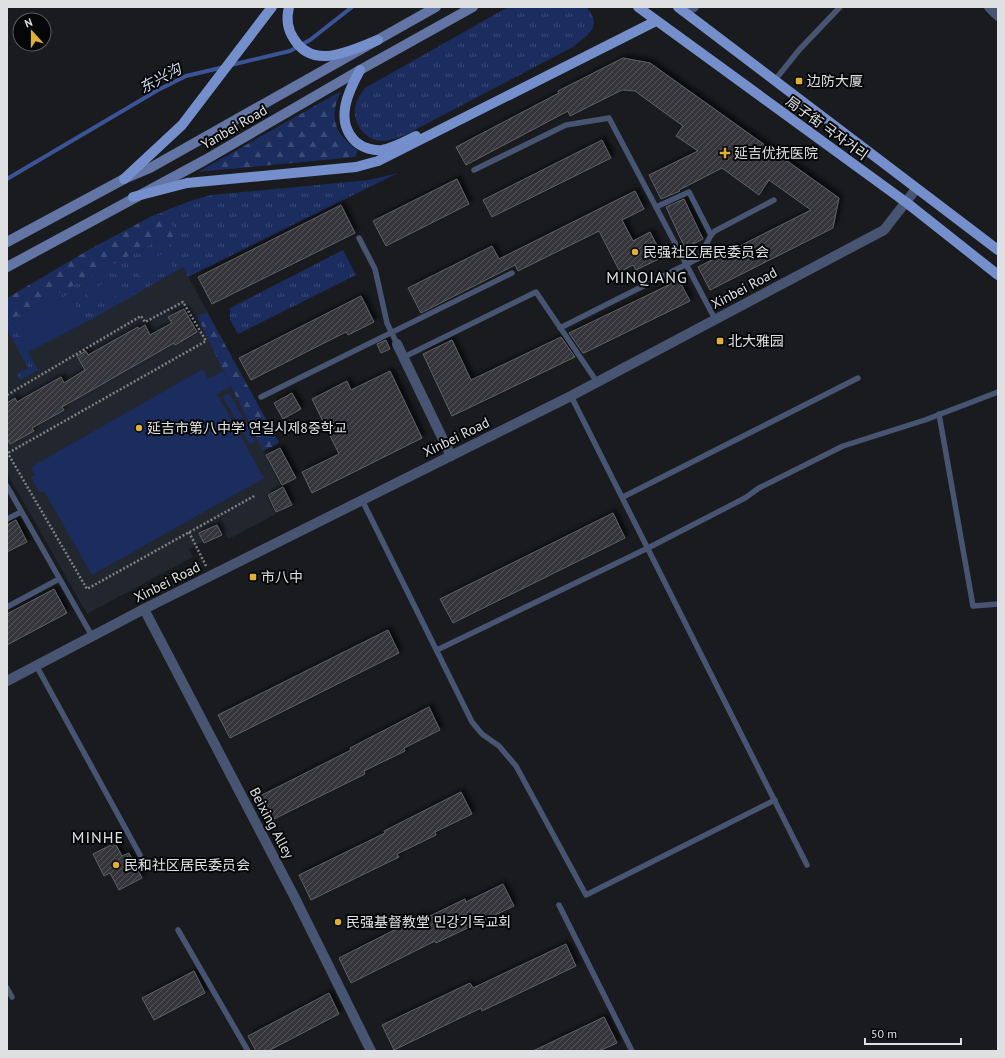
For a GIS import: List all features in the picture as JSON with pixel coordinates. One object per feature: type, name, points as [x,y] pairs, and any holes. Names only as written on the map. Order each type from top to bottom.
[{"type":"main road","points":[[124,179],[174,134],[242,48],[272,7]]},
{"type":"main road","points":[[289,7],[287,19],[289,30],[296,43],[301,49],[317,56],[340,54],[378,40]]},
{"type":"main road","name":"Yanbei Road","points":[[7,242],[124,179],[150,168],[436,7]]},
{"type":"main road","name":"局子街 국자거리","points":[[638,7],[907,203],[998,275]]},
{"type":"main road","name":"Yanbei Road","points":[[7,267],[133,197],[205,160],[360,70],[472,8]]},
{"type":"main road","name":"局子街 국자거리","points":[[681,8],[916,189],[998,250]]},
{"type":"main road","points":[[360,70],[349,90],[345,105],[345,125],[352,137],[359,144],[372,150],[383,150],[406,141],[654,19]]},
{"type":"main road","points":[[133,197],[187,183],[356,167],[378,161],[654,19]]},
{"type":"street","points":[[681,8],[694,7]]},
{"type":"street","points":[[989,7],[998,16]]},
{"type":"street","name":"Xinbei Road","points":[[7,681],[211,575],[571,396],[884,230],[907,203],[916,189]]},
{"type":"street","points":[[397,344],[451,456]]},
{"type":"street","name":"Beixing Alley","points":[[144,609],[294,896],[372,1051]]},
{"type":"lane","points":[[775,80],[800,50],[840,7]]},
{"type":"lane","points":[[474,170],[572,123],[610,118],[715,319]]},
{"type":"lane","points":[[656,207],[689,192],[711,235]]},
{"type":"lane","points":[[560,328],[699,258],[711,235],[721,226],[774,200]]},
{"type":"lane","points":[[359,238],[375,269],[387,323],[397,344]]},
{"type":"lane","points":[[261,397],[512,273]]},
{"type":"lane","points":[[404,357],[536,292],[597,382]]},
{"type":"lane","points":[[623,497],[858,378]]},
{"type":"lane","points":[[437,650],[648,548],[746,498],[759,488],[843,446],[925,420],[998,392]]},
{"type":"lane","points":[[571,396],[807,865]]},
{"type":"lane","points":[[939,414],[973,606],[998,604]]},
{"type":"lane","points":[[7,486],[92,636]]},
{"type":"lane","points":[[362,500],[472,722],[482,734],[499,746],[516,766],[586,895],[775,800]]},
{"type":"lane","points":[[7,519],[21,512]]},
{"type":"lane","points":[[7,607],[59,579]]},
{"type":"lane","points":[[36,665],[140,855]]},
{"type":"lane","points":[[559,905],[632,1051]]},
{"type":"lane","points":[[178,930],[248,1051]]},
{"type":"lane","points":[[7,988],[12,998]]},
{"type":"path","points":[[7,395],[141,316],[145,322],[183,302],[206,341],[7,452],[87,589],[256,495]]},
{"type":"path","points":[[189,532],[211,575]]},
{"type":"shaded area","name":"延吉市第八中学 연길시제8중학교","points":[[166,236],[279,443],[263,451],[281,487],[266,495],[276,514],[229,539],[223,532],[189,549],[193,557],[87,614],[7,473],[7,321]]},
{"type":"green space","points":[[508,7],[586,7],[594,20],[594,25],[592,30],[573,47],[407,134],[392,140],[383,141],[366,135],[358,125],[355,113],[355,107],[359,96],[365,88]]},
{"type":"green space","points":[[341,91],[335,110],[336,125],[344,138],[358,151],[355,157],[198,172]]},
{"type":"green space","points":[[398,173],[188,277],[183,267],[85,323],[70,294],[13,323],[38,370],[20,380],[17,374],[28,368],[7,329],[7,321],[166,236],[177,255],[164,215],[152,216],[190,201],[211,195],[369,180]]},
{"type":"green space","points":[[164,215],[175,229],[177,255],[166,236],[7,321],[7,298],[92,248],[152,216]]},
{"type":"green space","points":[[343,250],[356,275],[238,334],[230,320],[230,308]]},
{"type":"green space","points":[[166,252],[173,267],[143,282],[135,268]]},
{"type":"green space","points":[[116,277],[124,292],[93,307],[86,293]]},
{"type":"green space","points":[[70,294],[85,323],[28,352],[13,323]]},
{"type":"green space","points":[[207,312],[279,443],[263,451],[197,317]]},
{"type":"green space","points":[[203,369],[208,379],[223,371],[231,386],[217,394],[264,478],[92,575],[44,491],[40,493],[31,477],[35,475],[31,467]]},
{"type":"green space","points":[[229,393],[256,441],[250,445],[223,397]]},
{"type":"building","points":[[623,58],[650,63],[839,198],[833,228],[710,290],[698,267],[811,210],[769,180],[759,195],[722,168],[679,190],[680,191],[661,199],[649,175],[698,151],[676,136],[683,126],[635,91],[622,90],[570,116],[568,111],[466,165],[456,147],[559,93],[558,91]]},
{"type":"building","points":[[602,140],[611,158],[492,217],[483,200]]},
{"type":"building","points":[[457,179],[469,204],[386,246],[373,221]]},
{"type":"building","points":[[635,191],[644,209],[622,220],[633,241],[650,232],[663,257],[636,270],[633,265],[620,272],[599,231],[518,271],[515,265],[421,313],[408,288],[492,246],[499,259]]},
{"type":"building","points":[[684,199],[703,239],[685,248],[666,207]]},
{"type":"building","points":[[341,205],[355,233],[212,304],[198,277]]},
{"type":"building","points":[[679,280],[690,301],[584,353],[569,333]]},
{"type":"building","points":[[361,296],[374,322],[348,335],[346,332],[251,380],[239,358]]},
{"type":"building","points":[[184,309],[197,332],[175,345],[174,343],[62,407],[64,410],[32,428],[34,431],[10,444],[7,438],[7,403],[15,398],[17,402],[61,377],[64,383],[85,370],[77,356],[86,351],[88,355],[138,327],[139,329],[145,325],[150,335],[172,323],[168,317]]},
{"type":"building","points":[[561,337],[575,357],[452,416],[423,354],[452,340],[471,380]]},
{"type":"building","points":[[386,340],[390,349],[381,353],[377,344]]},
{"type":"building","points":[[390,371],[422,438],[312,493],[302,472],[339,454],[312,399],[347,381],[351,390]]},
{"type":"building","points":[[292,393],[301,409],[283,419],[274,403]]},
{"type":"building","points":[[280,448],[296,478],[282,485],[266,455]]},
{"type":"building","points":[[283,487],[292,505],[276,512],[268,495]]},
{"type":"building","points":[[613,513],[625,538],[453,623],[440,599]]},
{"type":"building","points":[[16,520],[27,542],[7,552],[7,525]]},
{"type":"building","points":[[217,525],[222,535],[204,543],[199,533]]},
{"type":"building","points":[[54,589],[67,613],[7,645],[7,614]]},
{"type":"building","points":[[388,630],[399,653],[230,738],[218,715]]},
{"type":"building","points":[[429,707],[440,730],[404,748],[405,751],[364,771],[365,774],[272,820],[260,796],[351,750],[350,748]]},
{"type":"building","points":[[461,792],[472,814],[435,832],[436,835],[397,854],[399,857],[311,900],[299,875],[385,833],[384,831]]},
{"type":"building","name":"民和社区居民委员会","points":[[115,843],[122,856],[129,853],[142,878],[119,890],[110,873],[104,876],[93,854]]},
{"type":"building","points":[[503,884],[514,906],[436,943],[435,941],[351,983],[339,958],[424,915],[426,918],[465,899],[466,902]]},
{"type":"building","points":[[566,944],[576,966],[482,1011],[481,1008],[394,1050],[382,1025],[470,983],[473,988]]},
{"type":"building","points":[[194,971],[205,993],[154,1020],[142,998]]},
{"type":"building","points":[[329,993],[339,1014],[268,1051],[256,1051],[248,1036]]},
{"type":"building","points":[[604,1017],[617,1043],[599,1051],[533,1051]]},
{"type":"waterway","name":"东兴沟","points":[[231,65],[290,51],[310,40],[352,7]]},
{"type":"waterway","name":"东兴沟","points":[[7,179],[158,90],[186,76],[224,67]]},
{"type":"place","name":"边防大厦","points":[[799,81]]},
{"type":"place","name":"延吉优抚医院","points":[[725,153]]},
{"type":"place","name":"民强社区居民委员会","points":[[635,252]]},
{"type":"place","name":"北大雅园","points":[[720,341]]},
{"type":"place","name":"延吉市第八中学 연길시제8중학교","points":[[139,428]]},
{"type":"place","name":"市八中","points":[[253,577]]},
{"type":"place","name":"民和社区居民委员会","points":[[116,865]]},
{"type":"place","name":"民强基督教堂 민강기독교회","points":[[338,922]]},
{"type":"district","name":"MINQIANG","points":[[647,277]]},
{"type":"district","name":"MINHE","points":[[98,837]]}]
